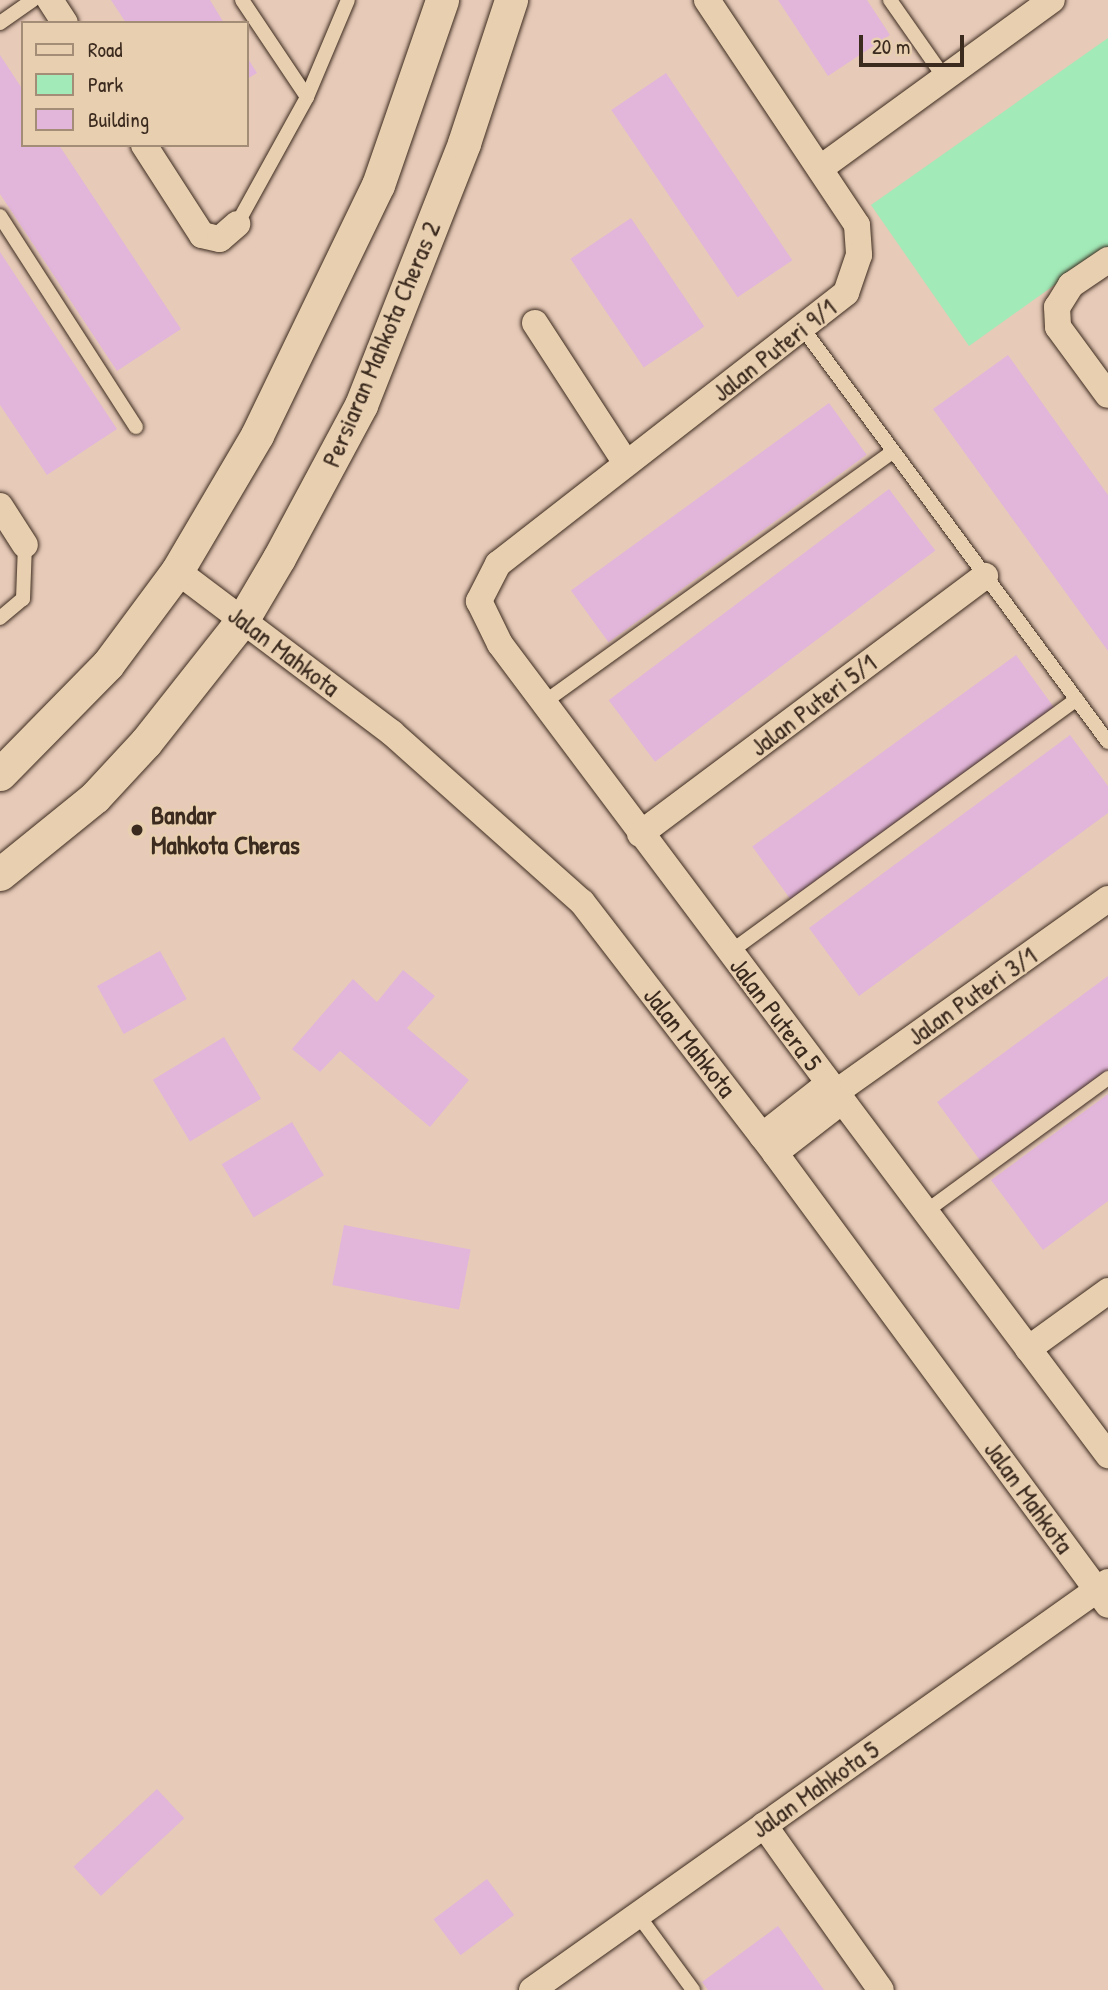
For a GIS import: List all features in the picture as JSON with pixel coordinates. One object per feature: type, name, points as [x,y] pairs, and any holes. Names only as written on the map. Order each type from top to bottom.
[{"type":"street","points":[[50,0],[64,21]]},
{"type":"street","points":[[0,774],[108,664],[177,572],[257,435],[378,185],[442,0]]},
{"type":"street","name":"Persiaran Mahkota Cheras 2","points":[[0,874],[95,797],[146,742],[243,619],[361,405],[464,143],[511,0]]},
{"type":"street","name":"Jalan Puteri 9/1","points":[[498,564],[626,463],[804,330],[846,293],[859,255],[857,225],[822,167],[707,0]]},
{"type":"street","points":[[822,167],[946,80],[1052,0]]},
{"type":"street","points":[[145,147],[202,235],[220,239],[237,225]]},
{"type":"street","points":[[1108,260],[1071,285],[1057,307],[1058,327],[1108,395]]},
{"type":"street","points":[[535,323],[626,463]]},
{"type":"street","points":[[0,506],[25,545]]},
{"type":"street","name":"Jalan Putera 5","points":[[498,564],[479,601],[500,645],[1108,1455]]},
{"type":"street","name":"Jalan Mahkota","points":[[177,572],[392,733],[582,902],[769,1144],[1104,1592]]},
{"type":"street","name":"Jalan Puteri 5/1","points":[[640,834],[985,576]]},
{"type":"street","name":"Jalan Puteri 3/1","points":[[769,1144],[835,1093],[1108,899]]},
{"type":"street","points":[[1028,1349],[1108,1290]]},
{"type":"street","name":"Jalan Mahkota 5","points":[[533,1990],[764,1825],[1104,1592]]},
{"type":"street","points":[[764,1825],[881,1990]]},
{"type":"lane","points":[[0,23],[33,0]]},
{"type":"lane","points":[[242,0],[307,97]]},
{"type":"lane","points":[[237,225],[307,97],[348,0]]},
{"type":"lane","points":[[890,0],[946,80]]},
{"type":"lane","points":[[0,216],[136,427]]},
{"type":"lane","points":[[804,330],[1108,742]]},
{"type":"lane","points":[[543,703],[892,452]]},
{"type":"lane","points":[[0,618],[23,599],[25,545]]},
{"type":"lane","points":[[730,952],[1077,699]]},
{"type":"lane","points":[[925,1212],[1108,1078]]},
{"type":"lane","points":[[638,1915],[693,1990]]},
{"type":"green space","points":[[1108,38],[1108,247],[969,346],[871,205]]},
{"type":"building","points":[[111,0],[210,0],[223,21],[125,21]]},
{"type":"building","points":[[778,0],[867,0],[890,35],[828,76]]},
{"type":"building","points":[[0,55],[21,87],[21,147],[60,147],[181,329],[117,371],[0,194]]},
{"type":"building","points":[[248,59],[257,73],[248,78]]},
{"type":"building","points":[[666,73],[792,260],[738,297],[611,110]]},
{"type":"building","points":[[631,218],[704,327],[644,367],[570,259]]},
{"type":"building","points":[[0,252],[117,429],[47,475],[0,405]]},
{"type":"building","points":[[1008,355],[1108,495],[1108,651],[933,409]]},
{"type":"building","points":[[829,403],[867,455],[609,642],[571,591]]},
{"type":"building","points":[[889,489],[935,550],[655,762],[609,700]]},
{"type":"building","points":[[1016,655],[1055,708],[791,900],[752,847]]},
{"type":"building","points":[[1070,735],[1108,786],[1108,813],[859,996],[809,928]]},
{"type":"building","points":[[160,951],[187,999],[124,1034],[97,986]]},
{"type":"building","points":[[403,970],[435,996],[407,1028],[469,1080],[430,1127],[340,1051],[320,1072],[292,1049],[353,979],[377,1002]]},
{"type":"building","points":[[1108,976],[1108,1070],[982,1163],[937,1102]]},
{"type":"building","points":[[224,1037],[261,1099],[190,1141],[153,1080]]},
{"type":"building","points":[[1108,1094],[1108,1201],[1043,1250],[991,1180]]},
{"type":"building","points":[[292,1122],[324,1175],[254,1217],[222,1164]]},
{"type":"building","points":[[344,1225],[471,1250],[459,1309],[332,1285]]},
{"type":"building","points":[[157,1789],[184,1818],[101,1896],[74,1867]]},
{"type":"building","points":[[487,1879],[514,1915],[461,1955],[433,1919]]},
{"type":"building","points":[[778,1926],[824,1990],[708,1990],[702,1982]]},
{"type":"place","name":"Bandar Mahkota Cheras","points":[[137,830]]}]
